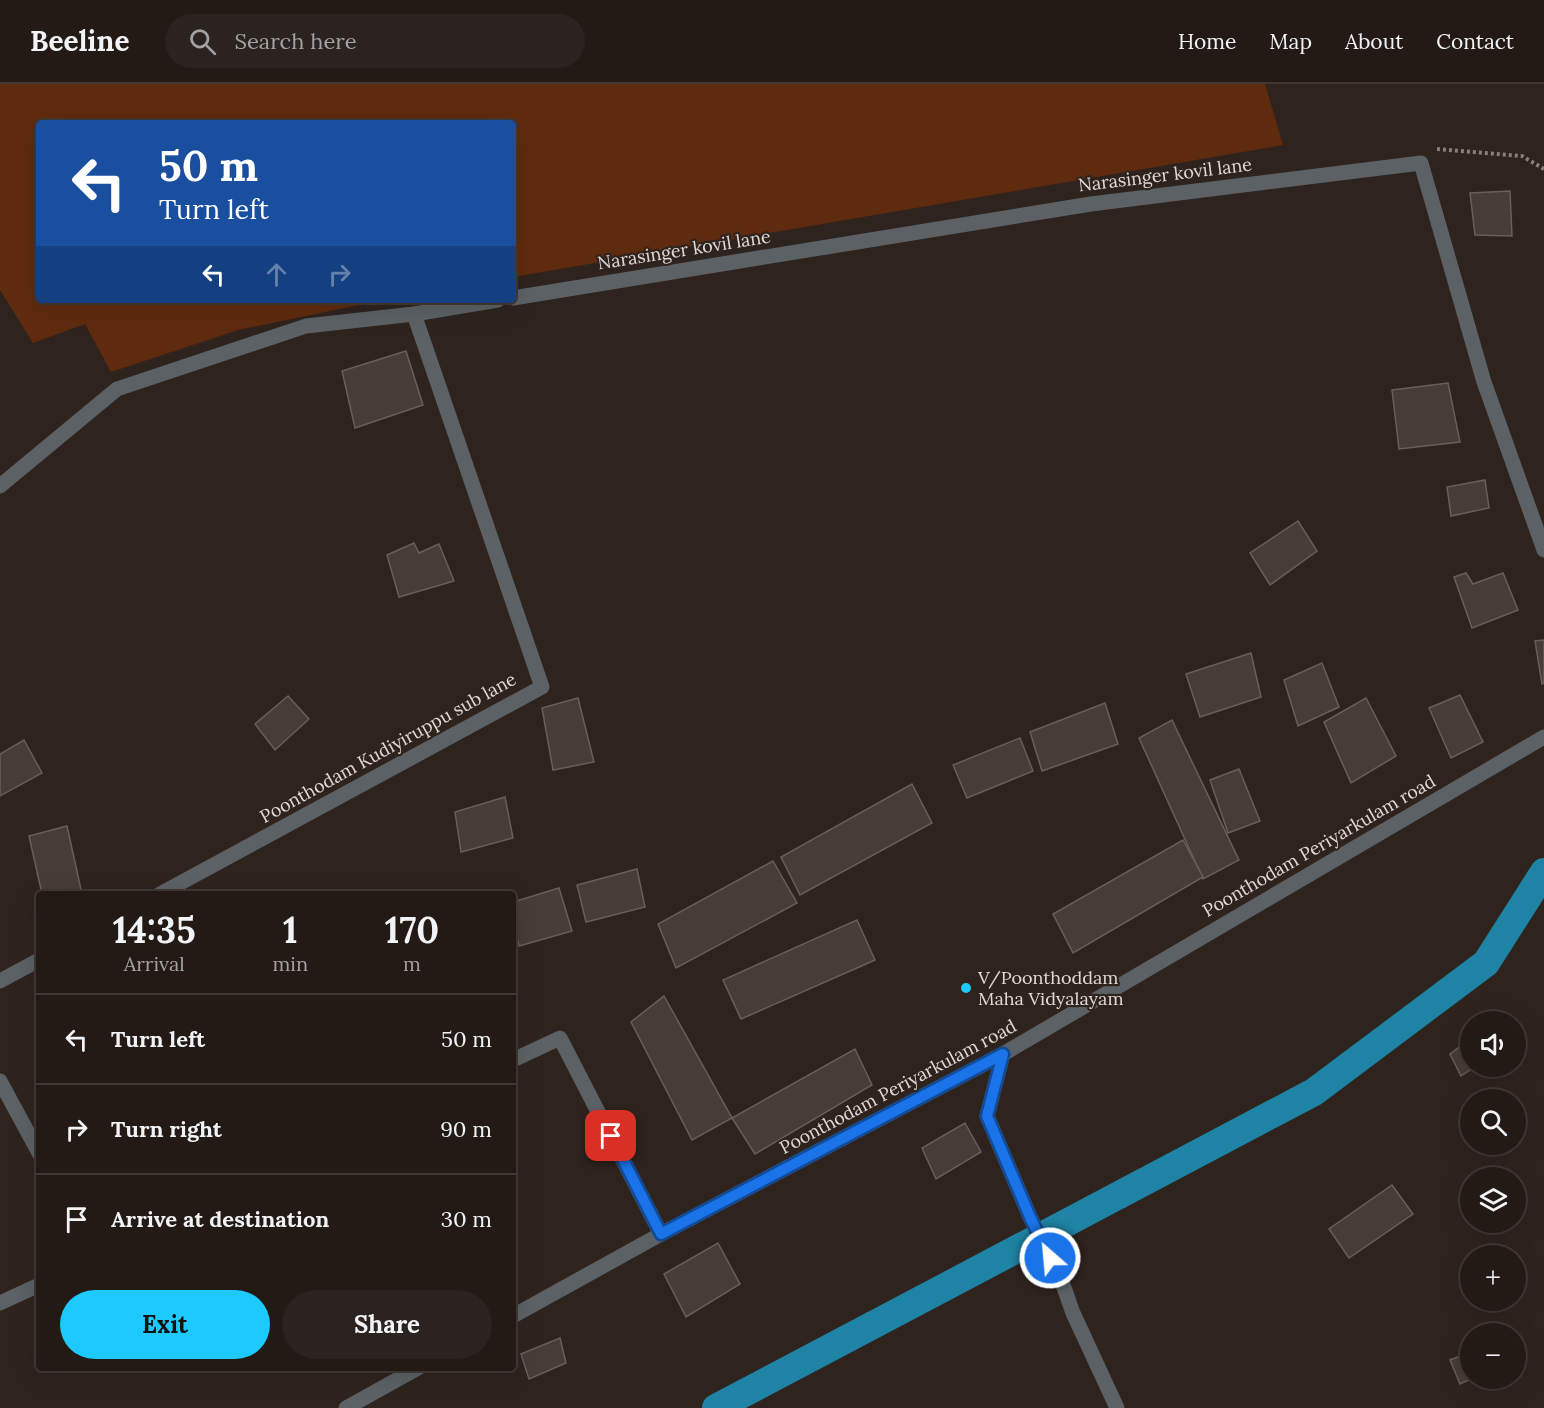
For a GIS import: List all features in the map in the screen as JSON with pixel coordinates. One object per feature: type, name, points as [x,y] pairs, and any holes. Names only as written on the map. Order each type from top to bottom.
[{"type":"street","name":"Narasinger kovil lane","points":[[516,297],[1091,204],[1421,163]]},
{"type":"street","points":[[1421,163],[1484,382],[1544,550]]},
{"type":"street","points":[[0,486],[117,389],[306,326],[414,314],[480,303]]},
{"type":"street","name":"Poonthodam Kudiyiruppu sub lane","points":[[166,891],[542,687],[414,314]]},
{"type":"street","name":"Poonthodam Periyarkulam road","points":[[516,1314],[661,1234],[1003,1054],[1544,737]]},
{"type":"street","points":[[0,981],[36,962]]},
{"type":"street","points":[[516,1059],[560,1038],[661,1234]]},
{"type":"street","points":[[1003,1054],[987,1116],[1117,1408]]},
{"type":"street","points":[[0,1081],[36,1147]]},
{"type":"street","points":[[0,1303],[36,1286]]},
{"type":"street","points":[[346,1408],[413,1371]]},
{"type":"path","points":[[1421,163],[1433,149],[1522,156],[1544,169]]},
{"type":"shaded area","points":[[0,84],[1265,84],[1283,145],[516,276],[516,120],[36,120],[36,303],[368,303],[238,330],[111,372],[85,324],[33,343],[0,290]]},
{"type":"building","points":[[1510,191],[1512,236],[1475,235],[1470,193]]},
{"type":"building","points":[[406,351],[423,405],[355,428],[342,371]]},
{"type":"building","points":[[1448,383],[1460,442],[1399,449],[1392,390]]},
{"type":"building","points":[[1485,480],[1489,508],[1451,516],[1447,487]]},
{"type":"building","points":[[1298,521],[1317,551],[1270,585],[1250,553]]},
{"type":"building","points":[[414,543],[419,553],[439,544],[454,581],[399,597],[387,555]]},
{"type":"building","points":[[1466,573],[1473,584],[1503,573],[1518,610],[1472,628],[1454,577]]},
{"type":"building","points":[[1544,640],[1544,683],[1542,684],[1535,641]]},
{"type":"building","points":[[1251,653],[1261,697],[1200,717],[1186,674]]},
{"type":"building","points":[[1322,663],[1339,707],[1298,726],[1284,680]]},
{"type":"building","points":[[1460,695],[1483,742],[1451,758],[1429,708]]},
{"type":"building","points":[[288,696],[309,719],[275,750],[255,724]]},
{"type":"building","points":[[578,698],[594,762],[553,770],[542,708]]},
{"type":"building","points":[[1366,698],[1396,756],[1351,783],[1324,722]]},
{"type":"building","points":[[1105,703],[1118,744],[1042,771],[1030,732]]},
{"type":"building","points":[[1172,720],[1239,860],[1203,879],[1139,738]]},
{"type":"building","points":[[1020,738],[1033,771],[967,798],[953,765]]},
{"type":"building","points":[[24,740],[42,773],[0,796],[0,754]]},
{"type":"building","points":[[1239,769],[1260,821],[1228,833],[1210,780]]},
{"type":"building","points":[[912,784],[932,823],[800,895],[781,857]]},
{"type":"building","points":[[505,797],[513,838],[461,852],[455,812]]},
{"type":"building","points":[[67,826],[81,891],[41,891],[29,836]]},
{"type":"building","points":[[1183,840],[1203,877],[1073,953],[1053,914]]},
{"type":"building","points":[[773,861],[797,903],[676,968],[658,924]]},
{"type":"building","points":[[637,869],[645,907],[586,922],[577,885]]},
{"type":"building","points":[[559,888],[572,931],[519,946],[516,934],[516,901]]},
{"type":"building","points":[[857,920],[875,960],[741,1019],[723,980]]},
{"type":"building","points":[[664,996],[732,1118],[692,1140],[631,1022]]},
{"type":"building","points":[[1460,1046],[1460,1074],[1450,1054]]},
{"type":"building","points":[[855,1049],[872,1085],[755,1154],[732,1118]]},
{"type":"building","points":[[965,1123],[981,1152],[936,1179],[922,1148]]},
{"type":"building","points":[[1392,1185],[1413,1214],[1349,1258],[1329,1229]]},
{"type":"building","points":[[718,1243],[740,1284],[686,1317],[664,1274]]},
{"type":"building","points":[[560,1338],[566,1363],[529,1379],[521,1354]]},
{"type":"building","points":[[1460,1356],[1460,1384],[1450,1360]]},
{"type":"waterway","points":[[716,1408],[1314,1092],[1486,963],[1544,872]]},
{"type":"place","name":"V/Poonthoddam Maha Vidyalayam","points":[[966,988]]},
{"type":"route","points":[[611,1136],[661,1234],[1003,1054],[987,1116],[1050,1258]]}]
